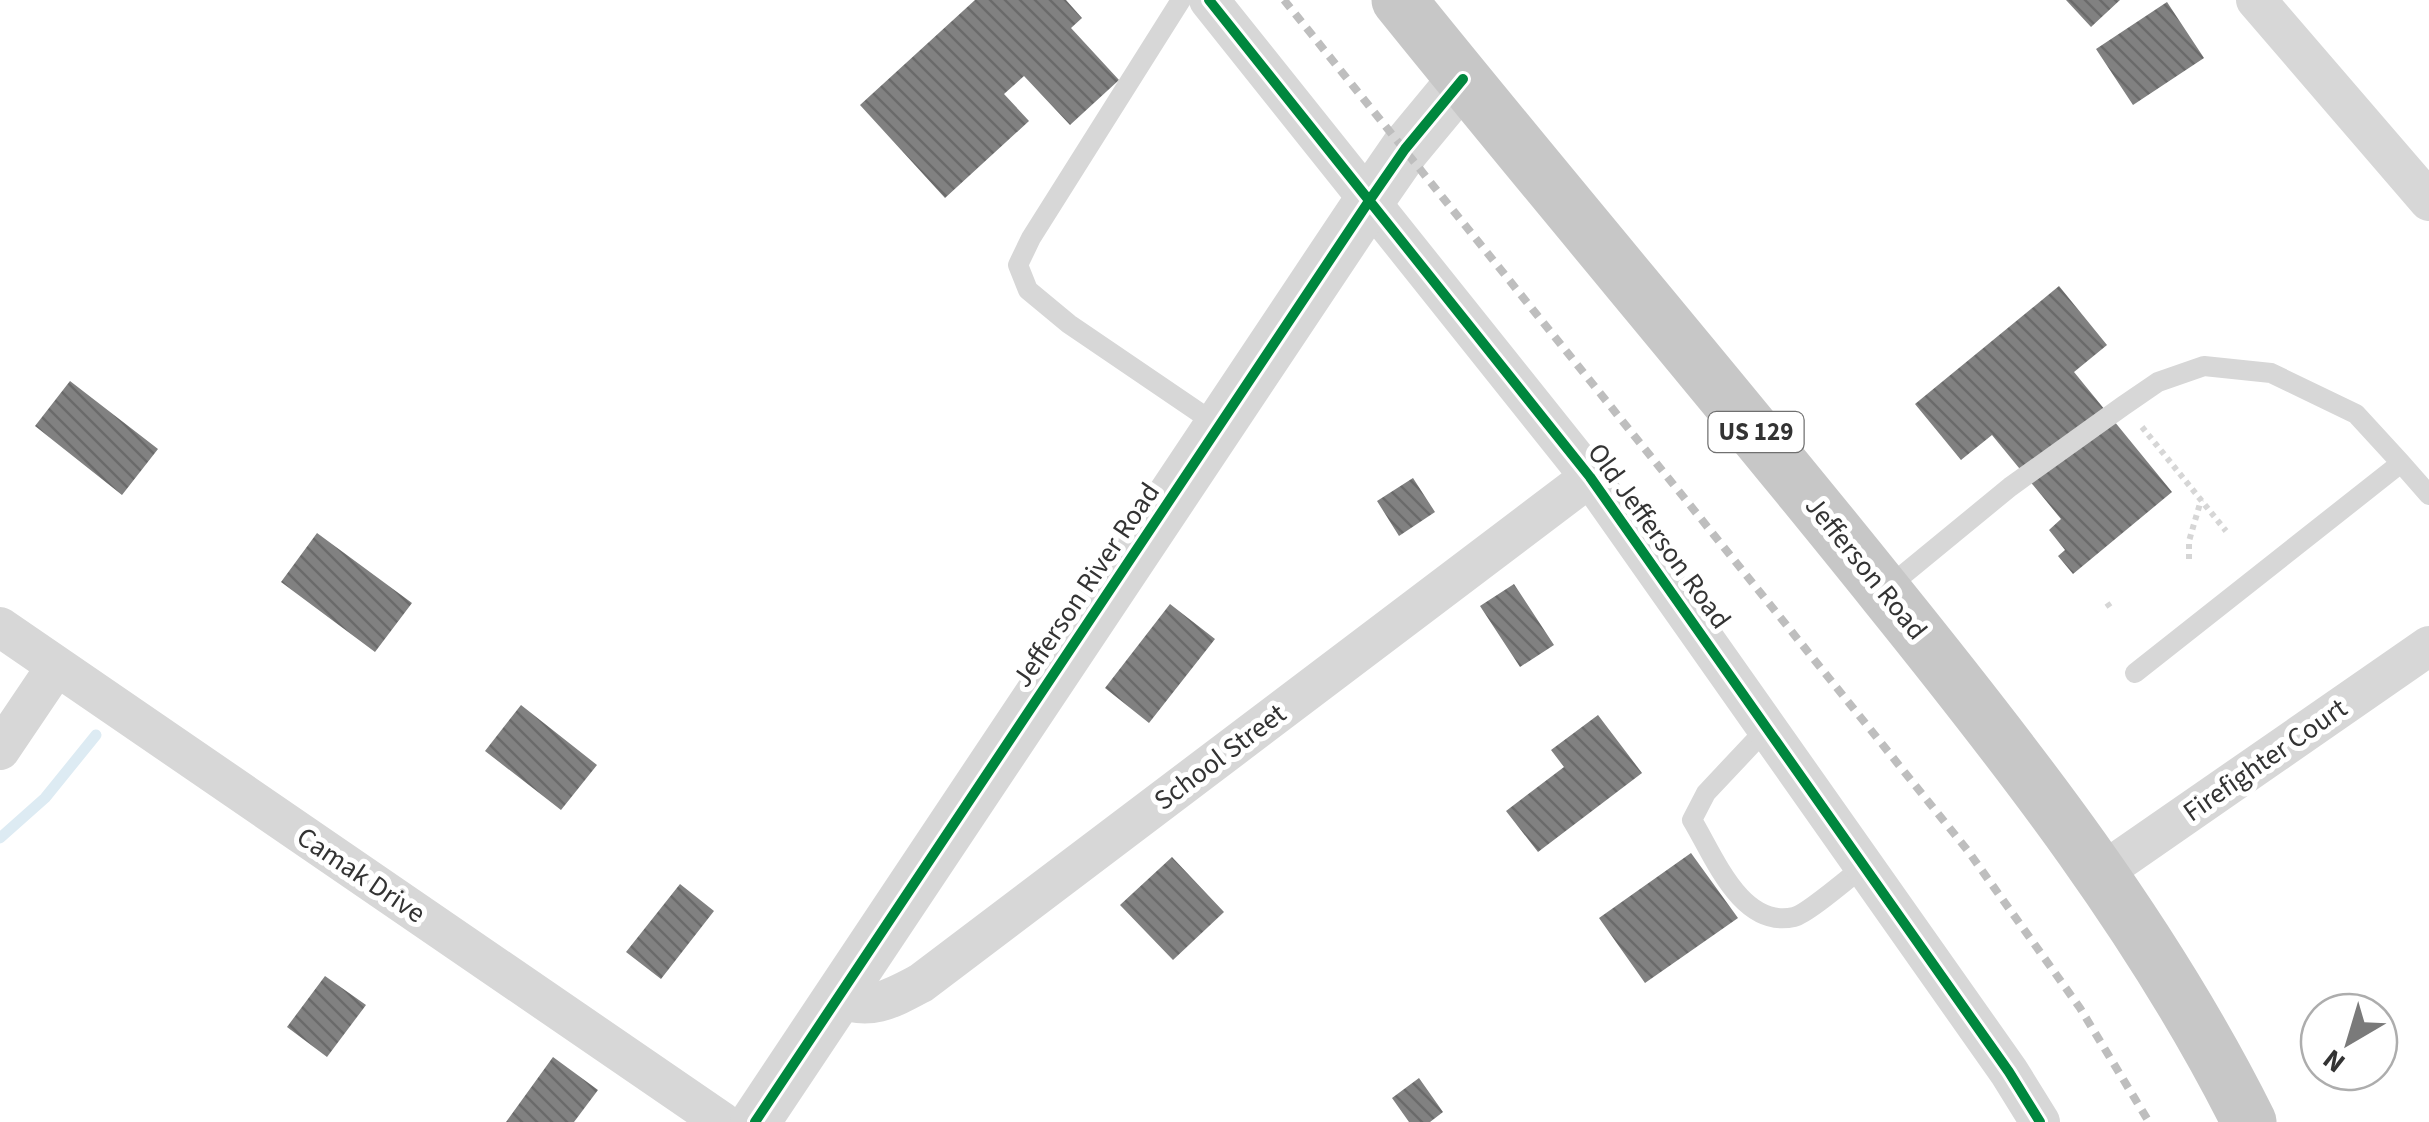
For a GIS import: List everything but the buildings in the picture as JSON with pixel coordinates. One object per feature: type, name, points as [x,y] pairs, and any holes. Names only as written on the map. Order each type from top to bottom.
[{"type":"highway","name":"Jefferson Road","points":[[1399,0],[1986,718],[2100,874],[2213,1049],[2250,1122]]},
{"type":"street","name":"Old Jefferson Road","points":[[1208,0],[1590,476],[2040,1122]]},
{"type":"street","points":[[2256,0],[2429,201]]},
{"type":"street","name":"Jefferson River Road","points":[[755,1122],[1404,149],[1463,79]]},
{"type":"street","name":"School Street","points":[[838,998],[868,1006],[921,983],[1590,476]]},
{"type":"street","name":"Camak Drive","points":[[0,627],[722,1122]]},
{"type":"street","name":"Firefighter Court","points":[[2100,874],[2429,646]]},
{"type":"street","points":[[0,750],[56,667]]},
{"type":"lane","points":[[1181,0],[1031,238],[1018,265],[1028,290],[1069,324],[1218,426]]},
{"type":"lane","points":[[1884,590],[2010,487],[2123,406],[2158,382],[2204,366],[2270,373],[2356,414],[2429,495]]},
{"type":"lane","points":[[2135,673],[2401,462]]},
{"type":"lane","points":[[1768,727],[1706,793],[1692,820],[1740,897],[1759,915],[1795,917],[1864,866]]},
{"type":"path","points":[[2123,406],[2226,530]]},
{"type":"path","points":[[2189,559],[2201,499]]},
{"type":"waterway","points":[[0,838],[45,798],[96,735]]},
{"type":"railway","points":[[1284,0],[1968,851],[2080,1008],[2149,1122]]},
{"type":"cycle path","points":[[1209,0],[1590,477],[2009,1072],[2040,1122]]},
{"type":"cycle path","points":[[755,1122],[1369,201],[1405,149],[1463,79]]}]
